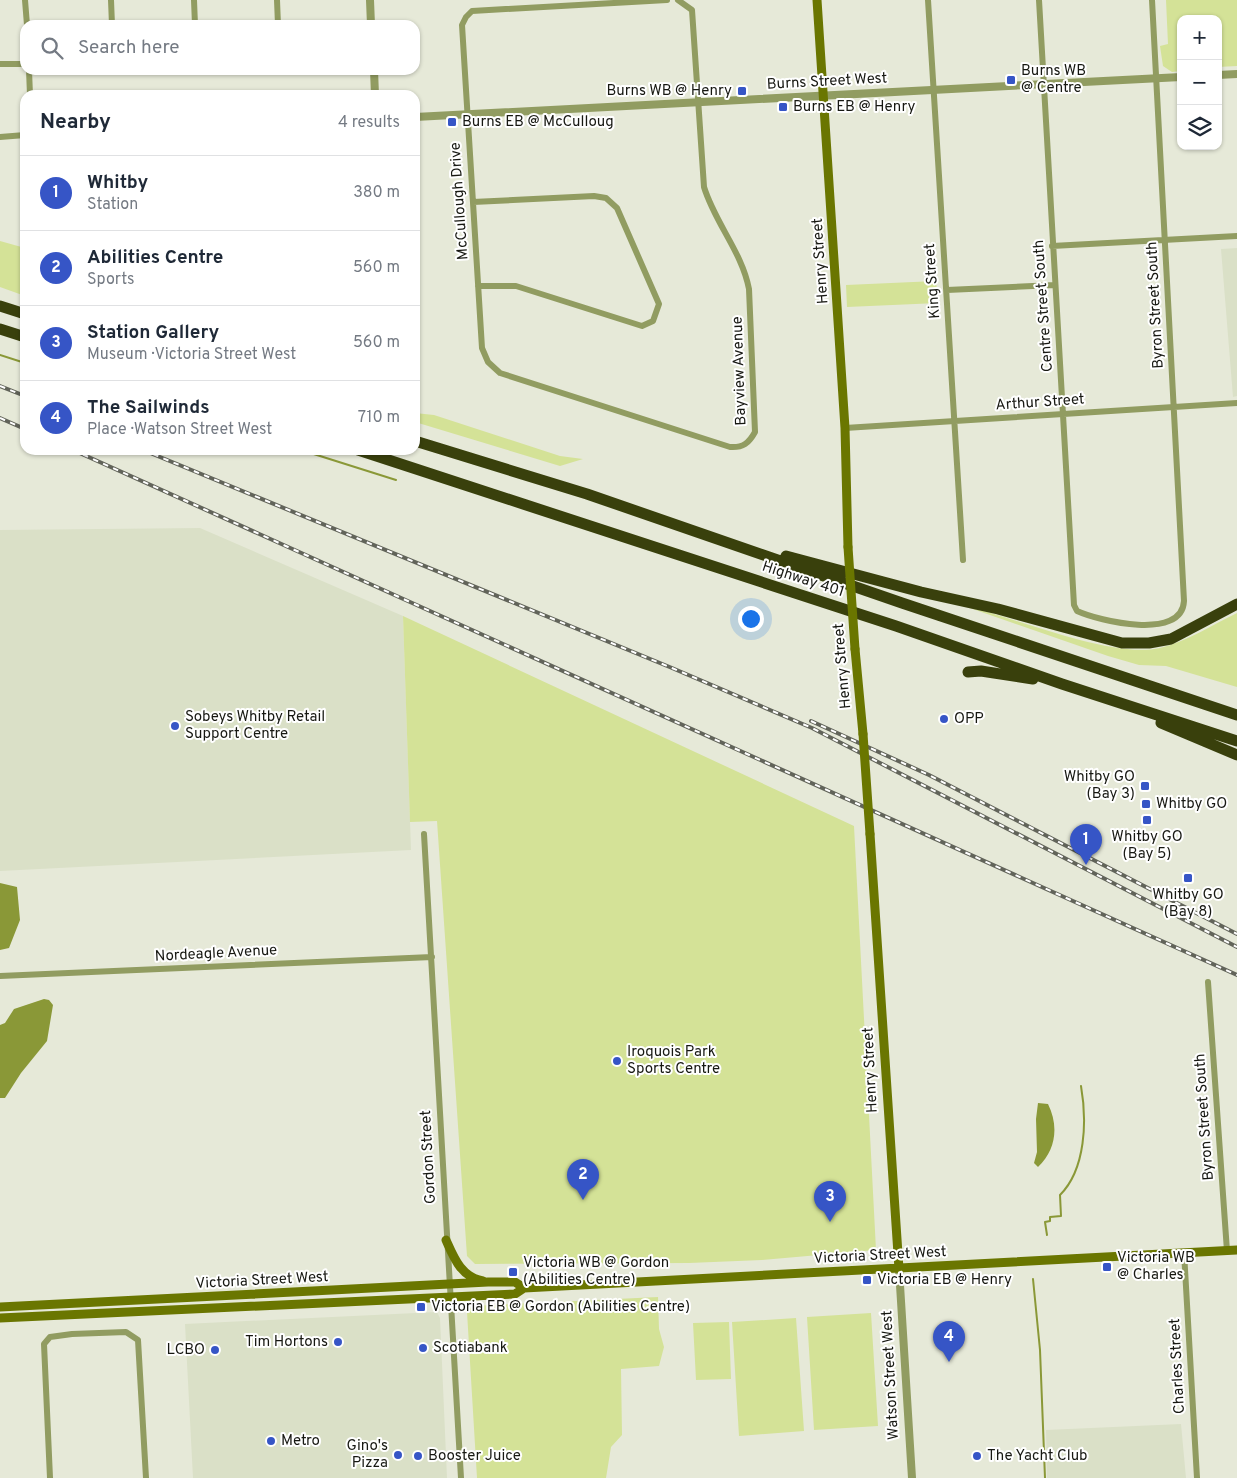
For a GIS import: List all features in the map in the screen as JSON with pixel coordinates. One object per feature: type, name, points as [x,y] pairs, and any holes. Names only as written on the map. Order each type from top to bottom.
[{"type":"highway","points":[[0,306],[20,312]]},
{"type":"highway","points":[[0,329],[20,335]]},
{"type":"highway","name":"Highway 401","points":[[420,443],[587,494],[1151,686],[1237,713]]},
{"type":"highway","name":"Highway 401","points":[[373,455],[896,626],[1064,685],[1237,741]]},
{"type":"highway","points":[[587,494],[820,565],[920,592],[998,609],[1122,643],[1149,643],[1171,639],[1237,604]]},
{"type":"highway","points":[[968,672],[981,671],[1064,685],[1237,754]]},
{"type":"main road","name":"Henry Street","points":[[817,0],[845,428],[848,547],[863,734],[899,1269]]},
{"type":"main road","points":[[446,1240],[458,1266],[477,1280],[488,1282]]},
{"type":"main road","name":"Victoria Street West","points":[[0,1318],[449,1298],[516,1294],[524,1288],[1237,1250]]},
{"type":"main road","name":"Victoria Street West","points":[[0,1306],[449,1286],[488,1282],[515,1282],[524,1288]]},
{"type":"street","points":[[25,0],[27,20]]},
{"type":"street","points":[[111,0],[112,20]]},
{"type":"street","points":[[194,0],[195,20]]},
{"type":"street","points":[[277,0],[278,20]]},
{"type":"street","points":[[370,0],[371,20]]},
{"type":"street","points":[[590,2],[667,0]]},
{"type":"street","points":[[678,0],[692,10],[697,102]]},
{"type":"street","name":"King Street","points":[[928,0],[963,560]]},
{"type":"street","name":"Centre Street South","points":[[1039,0],[1074,605],[1077,611]]},
{"type":"street","name":"Byron Street South","points":[[1077,611],[1116,623],[1141,625],[1154,624],[1178,616],[1183,608],[1152,0]]},
{"type":"street","name":"McCullough Drive","points":[[478,286],[462,25],[472,11],[590,2]]},
{"type":"street","points":[[0,64],[20,64]]},
{"type":"street","points":[[1222,75],[1237,74]]},
{"type":"street","points":[[29,75],[30,90]]},
{"type":"street","points":[[374,75],[375,90]]},
{"type":"street","name":"Burns Street West","points":[[420,117],[1177,77]]},
{"type":"street","name":"Bayview Avenue","points":[[478,286],[482,348],[488,362],[500,372],[730,447],[746,445],[754,432],[749,289],[746,270],[710,207],[704,187],[697,102]]},
{"type":"street","points":[[0,137],[20,136]]},
{"type":"street","points":[[473,202],[594,196],[606,198],[618,208],[659,304],[653,321],[642,326],[516,286],[478,286]]},
{"type":"street","points":[[1052,246],[1237,236]]},
{"type":"street","points":[[947,290],[1055,285]]},
{"type":"street","name":"Arthur Street","points":[[845,428],[1237,403]]},
{"type":"street","name":"Gordon Street","points":[[424,834],[449,1298],[461,1478]]},
{"type":"street","name":"Nordeagle Avenue","points":[[0,976],[432,957]]},
{"type":"street","name":"Byron Street South","points":[[1208,982],[1227,1251]]},
{"type":"street","name":"Charles Street","points":[[1184,1252],[1197,1478]]},
{"type":"street","name":"Watson Street West","points":[[899,1269],[912,1478]]},
{"type":"street","points":[[50,1478],[44,1344],[50,1337],[72,1334],[126,1332],[138,1340],[146,1478]]},
{"type":"shaded area","points":[[1166,0],[1237,0],[1237,66],[1222,67],[1222,15],[1177,15],[1177,71],[1172,72],[1163,66],[1160,46],[1168,44]]},
{"type":"shaded area","points":[[0,241],[20,247],[20,294],[0,287]]},
{"type":"shaded area","points":[[1237,248],[1237,396],[1233,397],[1221,249]]},
{"type":"shaded area","points":[[936,281],[938,303],[847,307],[846,285]]},
{"type":"shaded area","points":[[420,414],[434,415],[560,456],[583,459],[560,466],[420,424]]},
{"type":"shaded area","points":[[200,528],[403,616],[411,850],[0,871],[0,530]]},
{"type":"shaded area","points":[[967,607],[1091,643],[1140,650],[1170,645],[1237,613],[1237,687],[1166,666],[1139,665],[1108,656]]},
{"type":"shaded area","points":[[403,616],[854,826],[876,1250],[762,1260],[689,1263],[475,1264],[467,1256],[437,821],[410,822]]},
{"type":"shaded area","points":[[0,883],[17,887],[20,920],[9,948],[0,950]]},
{"type":"shaded area","points":[[44,999],[49,1000],[53,1005],[47,1041],[21,1073],[5,1098],[0,1098],[0,1025],[5,1023],[14,1009]]},
{"type":"shaded area","points":[[1038,1103],[1048,1104],[1054,1121],[1054,1137],[1049,1153],[1038,1167],[1034,1163],[1037,1152],[1036,1119]]},
{"type":"shaded area","points":[[658,1297],[659,1329],[664,1347],[659,1366],[621,1369],[622,1435],[611,1447],[606,1478],[477,1478],[467,1312],[472,1306]]},
{"type":"shaded area","points":[[437,1312],[440,1318],[447,1478],[193,1478],[185,1324]]},
{"type":"shaded area","points":[[871,1313],[878,1426],[814,1430],[807,1317]]},
{"type":"shaded area","points":[[796,1318],[804,1431],[739,1436],[732,1322]]},
{"type":"shaded area","points":[[729,1322],[731,1379],[696,1380],[693,1323]]},
{"type":"shaded area","points":[[1181,1424],[1186,1478],[1047,1478],[1046,1430]]},
{"type":"waterway","points":[[0,355],[20,361]]},
{"type":"waterway","points":[[317,455],[396,480]]},
{"type":"waterway","points":[[1047,1235],[1045,1222],[1050,1221],[1050,1217],[1061,1216],[1060,1195],[1069,1184],[1080,1158],[1084,1129],[1081,1086]]},
{"type":"waterway","points":[[1033,1279],[1040,1350],[1045,1478]]},
{"type":"railway","points":[[0,386],[20,394]]},
{"type":"railway","points":[[0,418],[20,427]]},
{"type":"railway","points":[[84,455],[1237,975]]},
{"type":"railway","points":[[155,455],[672,668],[812,728],[1237,947]]},
{"type":"railway","points":[[811,721],[929,775],[1237,934]]},
{"type":"place","name":"Burns WB @ Centre","points":[[1011,80]]},
{"type":"place","name":"Burns WB @ Henry","points":[[742,91]]},
{"type":"place","name":"Burns EB @ Henry","points":[[783,107]]},
{"type":"place","name":"Burns EB @ McCulloug","points":[[452,122]]},
{"type":"place","name":"OPP","points":[[944,719]]},
{"type":"place","name":"Sobeys Whitby Retail Support Centre","points":[[175,726]]},
{"type":"place","name":"Whitby GO (Bay 3)","points":[[1145,786]]},
{"type":"place","name":"Whitby GO","points":[[1146,804]]},
{"type":"place","name":"Whitby GO (Bay 5)","points":[[1147,820]]},
{"type":"place","name":"Whitby","points":[[1086,865]]},
{"type":"place","name":"Whitby GO (Bay 8)","points":[[1188,878]]},
{"type":"place","name":"Iroquois Park Sports Centre","points":[[617,1061]]},
{"type":"place","name":"Abilities Centre","points":[[583,1200]]},
{"type":"place","name":"Station Gallery","points":[[830,1222]]},
{"type":"place","name":"Victoria WB @ Charles","points":[[1107,1267]]},
{"type":"place","name":"Victoria WB @ Gordon (Abilities Centre)","points":[[513,1272]]},
{"type":"place","name":"Victoria EB @ Henry","points":[[867,1280]]},
{"type":"place","name":"Victoria EB @ Gordon (Abilities Centre)","points":[[421,1307]]},
{"type":"place","name":"Tim Hortons","points":[[338,1342]]},
{"type":"place","name":"Scotiabank","points":[[423,1348]]},
{"type":"place","name":"LCBO","points":[[215,1350]]},
{"type":"place","name":"The Sailwinds","points":[[949,1362]]},
{"type":"place","name":"Metro","points":[[271,1441]]},
{"type":"place","name":"Gino's Pizza","points":[[398,1455]]},
{"type":"place","name":"Booster Juice","points":[[418,1456]]},
{"type":"place","name":"The Yacht Club","points":[[977,1456]]}]
